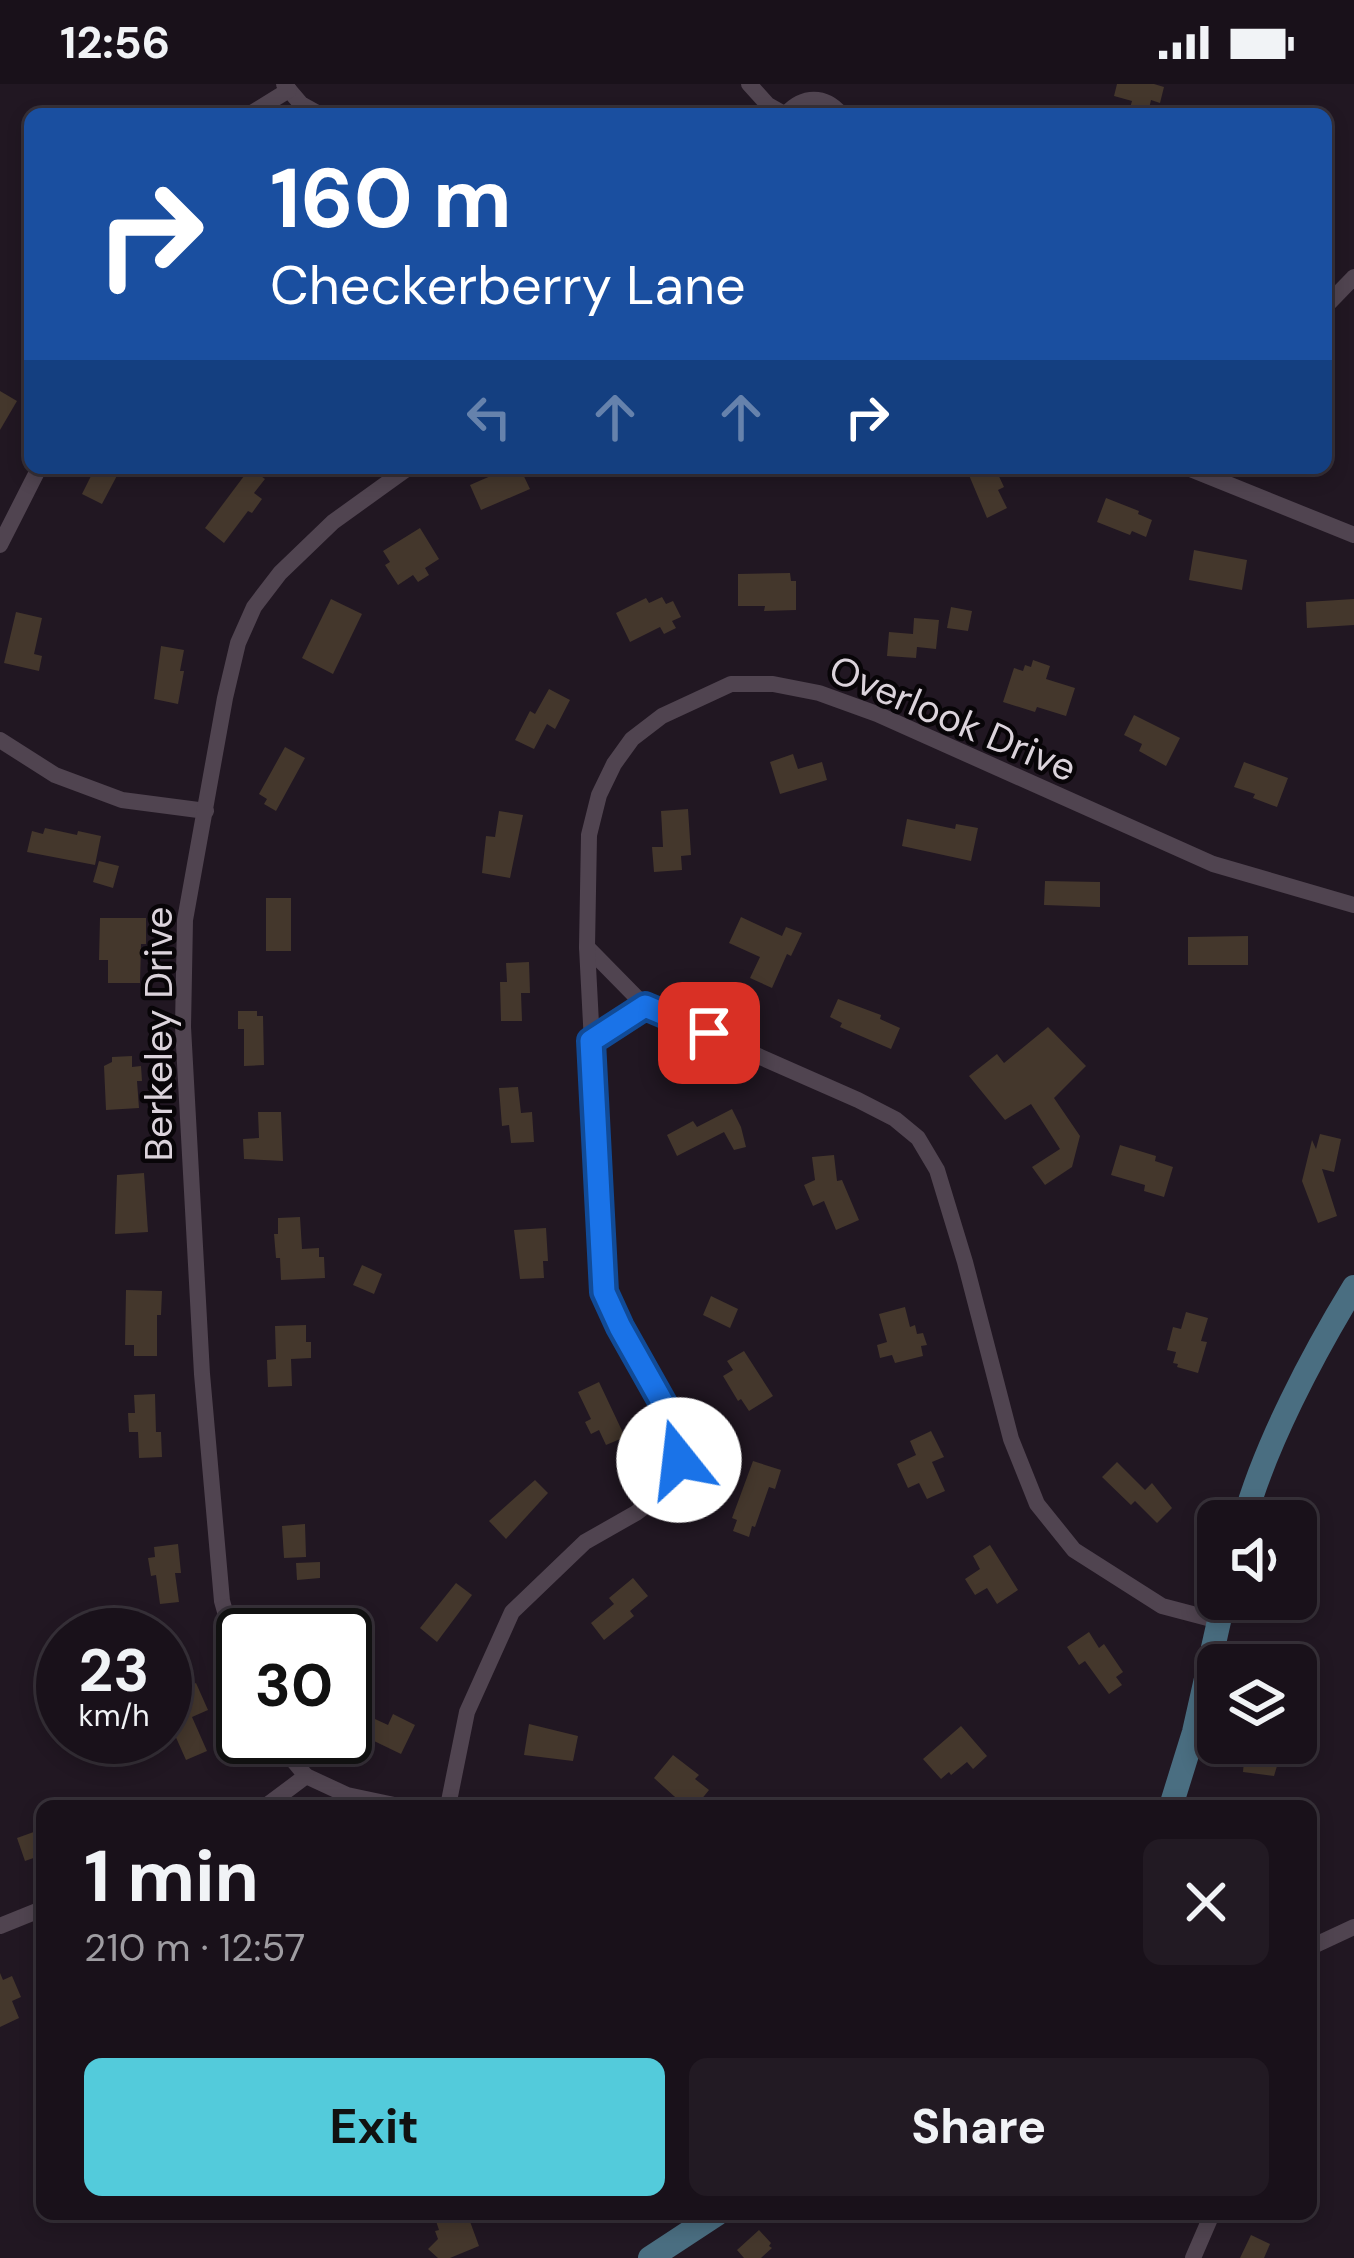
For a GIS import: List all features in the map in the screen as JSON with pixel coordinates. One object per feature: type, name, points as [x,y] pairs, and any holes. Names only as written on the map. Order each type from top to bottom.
[{"type":"main road","points":[[1251,1500],[1284,1419],[1354,1287]]},
{"type":"main road","points":[[1173,1800],[1220,1620]]},
{"type":"main road","points":[[659,2256],[709,2220]]},
{"type":"street","points":[[749,84],[774,108]]},
{"type":"street","points":[[258,108],[286,87],[308,108]]},
{"type":"street","points":[[793,108],[811,99],[835,108]]},
{"type":"street","points":[[1332,300],[1354,277]]},
{"type":"street","points":[[0,545],[36,474]]},
{"type":"street","name":"Berkeley Drive","points":[[224,1608],[202,1374],[183,1027],[185,920],[238,643],[254,607],[333,522],[400,474]]},
{"type":"street","points":[[1217,474],[1354,535]]},
{"type":"street","name":"Overlook Drive","points":[[449,1800],[467,1712],[512,1612],[585,1542],[669,1488],[679,1460],[678,1430],[604,1292],[587,947],[589,835],[598,796],[632,739],[662,716],[731,685],[773,684],[819,693],[877,713],[1213,864],[1354,904]]},
{"type":"street","points":[[0,740],[55,775],[122,800],[206,811]]},
{"type":"street","points":[[587,947],[645,1006],[858,1100],[896,1119],[918,1138],[937,1169],[1011,1439],[1037,1504],[1074,1550],[1162,1606],[1197,1608]]},
{"type":"street","points":[[591,1041],[645,1006]]},
{"type":"street","points":[[296,1764],[306,1776],[346,1795],[370,1800]]},
{"type":"street","points":[[277,1800],[306,1776]]},
{"type":"street","points":[[0,1926],[36,1911]]},
{"type":"street","points":[[1317,1944],[1354,1927]]},
{"type":"street","points":[[1193,2258],[1209,2220]]},
{"type":"building","points":[[1117,84],[1164,87],[1160,103],[1151,100],[1149,108],[1130,108],[1132,101],[1114,96]]},
{"type":"building","points":[[0,391],[17,401],[0,430]]},
{"type":"building","points":[[92,474],[118,474],[102,504],[82,494]]},
{"type":"building","points":[[246,474],[265,479],[254,493],[262,499],[224,543],[205,528]]},
{"type":"building","points":[[495,474],[523,474],[530,489],[481,510],[470,485]]},
{"type":"building","points":[[969,474],[998,474],[1004,487],[998,490],[1007,508],[987,518]]},
{"type":"building","points":[[1106,498],[1152,520],[1146,537],[1097,522]]},
{"type":"building","points":[[420,528],[439,559],[425,568],[429,575],[418,582],[413,575],[398,585],[385,565],[390,562],[383,551]]},
{"type":"building","points":[[1194,550],[1247,560],[1242,590],[1189,580]]},
{"type":"building","points":[[790,573],[791,581],[796,581],[796,610],[738,606],[738,574]]},
{"type":"building","points":[[662,597],[666,604],[673,601],[681,617],[672,621],[676,628],[664,634],[660,627],[630,642],[616,613],[646,598],[649,603]]},
{"type":"building","points":[[331,599],[362,614],[333,674],[302,658]]},
{"type":"building","points":[[1354,599],[1354,625],[1307,628],[1306,602]]},
{"type":"building","points":[[951,607],[972,611],[968,631],[947,628]]},
{"type":"building","points":[[16,612],[42,618],[34,654],[42,656],[39,671],[4,663]]},
{"type":"building","points":[[914,618],[939,620],[936,649],[917,647],[916,658],[887,656],[889,632],[913,634]]},
{"type":"building","points":[[161,646],[184,650],[178,704],[154,699]]},
{"type":"building","points":[[1033,660],[1050,666],[1046,679],[1075,688],[1066,716],[1003,702],[1014,668],[1023,671]]},
{"type":"building","points":[[549,689],[570,700],[555,729],[547,724],[534,749],[515,740],[530,711],[535,714]]},
{"type":"building","points":[[1134,715],[1180,738],[1166,766],[1139,751],[1142,744],[1124,735]]},
{"type":"building","points":[[285,747],[305,758],[276,811],[259,794]]},
{"type":"building","points":[[793,754],[798,769],[822,762],[827,780],[780,794],[770,762]]},
{"type":"building","points":[[1244,762],[1288,778],[1277,807],[1234,787]]},
{"type":"building","points":[[688,809],[691,855],[681,856],[682,870],[654,872],[652,847],[663,847],[661,811]]},
{"type":"building","points":[[499,811],[523,815],[510,878],[482,873],[486,836],[495,837]]},
{"type":"building","points":[[907,819],[955,829],[956,824],[978,828],[971,861],[902,846]]},
{"type":"building","points":[[45,828],[101,836],[95,865],[27,852],[32,831],[43,834]]},
{"type":"building","points":[[99,861],[119,866],[113,888],[93,882]]},
{"type":"building","points":[[1045,881],[1100,882],[1100,907],[1044,905]]},
{"type":"building","points":[[266,898],[291,898],[291,951],[266,951]]},
{"type":"building","points":[[741,917],[782,936],[786,927],[802,933],[772,988],[750,978],[760,957],[729,943]]},
{"type":"building","points":[[100,918],[146,918],[140,983],[108,983],[108,960],[99,960]]},
{"type":"building","points":[[1248,936],[1248,965],[1188,965],[1188,937]]},
{"type":"building","points":[[529,962],[530,993],[521,993],[522,1021],[501,1021],[500,982],[507,982],[506,963]]},
{"type":"building","points":[[838,999],[881,1015],[880,1019],[900,1028],[891,1049],[840,1027],[842,1023],[830,1017]]},
{"type":"building","points":[[238,1011],[257,1011],[257,1016],[263,1016],[264,1065],[244,1066],[244,1029],[238,1029]]},
{"type":"building","points":[[1048,1027],[1086,1066],[1054,1098],[1080,1136],[1072,1167],[1045,1185],[1032,1167],[1060,1149],[1031,1104],[1005,1120],[969,1076],[997,1054],[1004,1063]]},
{"type":"building","points":[[132,1056],[132,1067],[141,1066],[139,1108],[106,1110],[104,1066],[112,1057]]},
{"type":"building","points":[[518,1087],[521,1113],[532,1112],[534,1142],[511,1143],[509,1125],[502,1126],[499,1088]]},
{"type":"building","points":[[732,1109],[746,1147],[734,1150],[724,1132],[677,1156],[667,1135],[693,1121],[697,1127]]},
{"type":"building","points":[[258,1112],[281,1112],[283,1161],[244,1159],[243,1139],[259,1138]]},
{"type":"building","points":[[1320,1134],[1341,1139],[1334,1172],[1322,1169],[1337,1216],[1318,1223],[1302,1181],[1312,1140],[1316,1149]]},
{"type":"building","points":[[1120,1145],[1156,1156],[1155,1161],[1173,1167],[1164,1197],[1144,1191],[1145,1185],[1111,1175]]},
{"type":"building","points":[[834,1155],[837,1181],[842,1180],[859,1220],[836,1230],[824,1201],[813,1206],[804,1185],[815,1180],[812,1157]]},
{"type":"building","points":[[144,1173],[148,1232],[115,1234],[117,1175]]},
{"type":"building","points":[[300,1217],[302,1249],[319,1248],[325,1278],[281,1280],[274,1234],[278,1234],[278,1218]]},
{"type":"building","points":[[546,1228],[544,1278],[520,1279],[514,1230]]},
{"type":"building","points":[[362,1265],[382,1274],[374,1294],[353,1285]]},
{"type":"building","points":[[126,1290],[162,1291],[157,1356],[134,1356],[134,1345],[125,1345]]},
{"type":"building","points":[[711,1296],[738,1309],[730,1328],[703,1315]]},
{"type":"building","points":[[905,1307],[910,1327],[915,1325],[917,1334],[923,1333],[927,1345],[921,1346],[923,1356],[895,1363],[892,1355],[880,1358],[877,1345],[887,1342],[879,1314]]},
{"type":"building","points":[[1186,1312],[1208,1318],[1198,1373],[1177,1367],[1173,1363],[1176,1352],[1167,1350],[1173,1327],[1181,1329]]},
{"type":"building","points":[[306,1325],[311,1358],[291,1359],[292,1386],[268,1387],[267,1360],[276,1359],[275,1326]]},
{"type":"building","points":[[744,1351],[773,1396],[749,1411],[723,1376],[733,1370],[727,1361]]},
{"type":"building","points":[[599,1382],[625,1437],[606,1445],[599,1430],[591,1434],[585,1422],[591,1419],[578,1392]]},
{"type":"building","points":[[155,1394],[162,1457],[139,1458],[138,1432],[129,1432],[128,1413],[135,1413],[134,1395]]},
{"type":"building","points":[[931,1431],[944,1457],[932,1462],[945,1491],[927,1499],[919,1483],[908,1488],[897,1464],[916,1455],[910,1441]]},
{"type":"building","points":[[753,1461],[781,1470],[749,1537],[733,1531],[737,1520],[732,1518]]},
{"type":"building","points":[[1117,1462],[1145,1490],[1152,1483],[1172,1508],[1157,1523],[1102,1477]]},
{"type":"building","points":[[535,1480],[548,1493],[506,1539],[489,1521]]},
{"type":"building","points":[[305,1524],[306,1557],[284,1558],[282,1526]]},
{"type":"building","points":[[178,1544],[179,1602],[160,1604],[148,1558],[155,1557],[154,1547]]},
{"type":"building","points":[[990,1545],[1018,1590],[997,1604],[987,1588],[975,1595],[965,1579],[980,1569],[973,1556]]},
{"type":"building","points":[[320,1562],[320,1578],[297,1580],[296,1563]]},
{"type":"building","points":[[633,1578],[648,1596],[630,1611],[634,1616],[604,1640],[591,1623],[614,1604],[609,1598]]},
{"type":"building","points":[[456,1583],[472,1595],[437,1642],[420,1628]]},
{"type":"building","points":[[1089,1632],[1099,1648],[1104,1644],[1123,1672],[1116,1677],[1122,1685],[1109,1694],[1085,1661],[1079,1665],[1067,1647]]},
{"type":"building","points":[[196,1683],[208,1710],[192,1717],[192,1685]]},
{"type":"building","points":[[393,1714],[415,1725],[401,1754],[372,1740],[372,1718],[388,1725]]},
{"type":"building","points":[[192,1717],[207,1751],[192,1757]]},
{"type":"building","points":[[529,1724],[578,1736],[573,1761],[524,1755]]},
{"type":"building","points":[[961,1726],[987,1756],[973,1769],[967,1762],[941,1779],[923,1759]]},
{"type":"building","points":[[673,1755],[699,1775],[695,1779],[709,1790],[701,1800],[678,1800],[654,1778]]},
{"type":"building","points":[[1244,1764],[1278,1764],[1274,1776],[1243,1772]]},
{"type":"building","points":[[36,1831],[36,1857],[25,1861],[17,1838]]},
{"type":"building","points":[[0,1973],[3,1980],[12,1976],[21,1997],[12,2001],[19,2018],[0,2027]]},
{"type":"building","points":[[436,2220],[469,2220],[479,2246],[438,2258],[428,2249],[438,2239],[435,2231],[439,2230]]},
{"type":"building","points":[[759,2230],[772,2248],[761,2258],[744,2258],[737,2250]]},
{"type":"building","points":[[1251,2235],[1270,2244],[1264,2258],[1240,2258]]},
{"type":"route","points":[[679,1460],[678,1430],[604,1292],[591,1041],[645,1006],[709,1033]]}]
